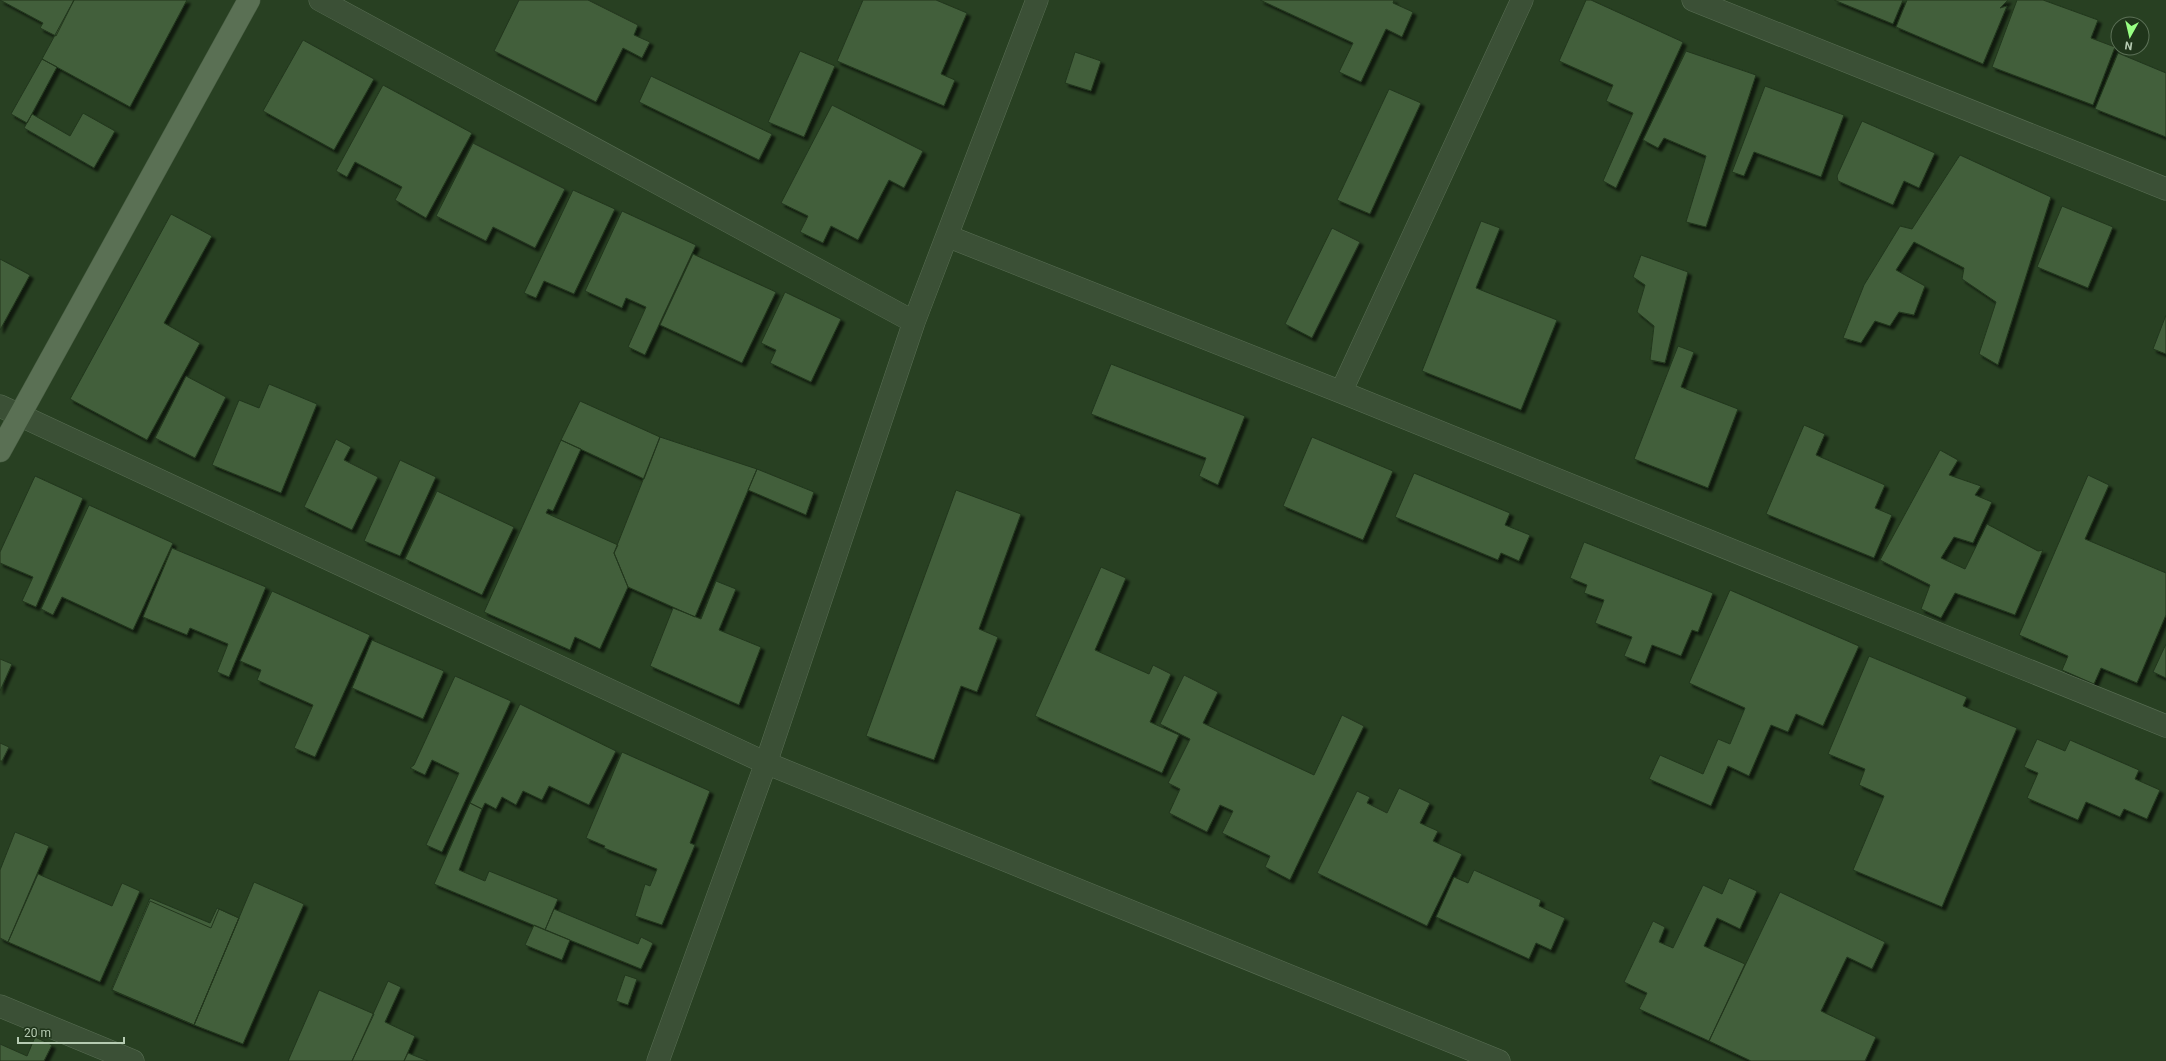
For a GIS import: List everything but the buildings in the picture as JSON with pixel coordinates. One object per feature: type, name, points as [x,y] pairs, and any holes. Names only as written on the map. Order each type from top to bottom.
[{"type":"main road","points":[[0,451],[249,0]]},
{"type":"street","points":[[320,0],[914,322]]},
{"type":"street","points":[[658,1061],[766,763],[914,322],[1037,0]]},
{"type":"street","points":[[1341,392],[1522,0]]},
{"type":"street","points":[[1693,0],[2166,189]]},
{"type":"street","points":[[947,236],[1341,392],[2166,726]]},
{"type":"street","points":[[0,406],[766,763],[1499,1061]]},
{"type":"street","points":[[0,1006],[133,1061]]}]
